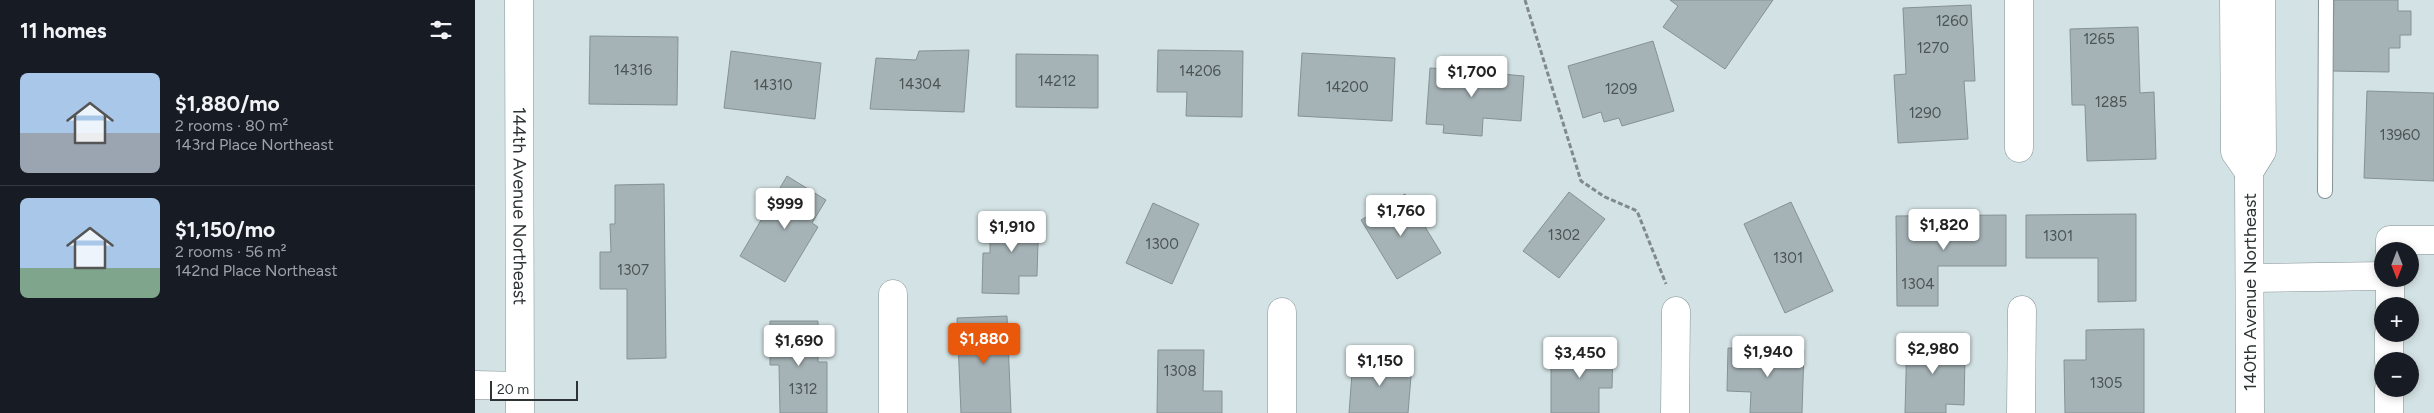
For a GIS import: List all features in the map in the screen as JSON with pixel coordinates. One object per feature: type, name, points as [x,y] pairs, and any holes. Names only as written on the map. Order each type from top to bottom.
[{"type":"street","name":"144th Avenue Northeast","points":[[519,0],[520,413]]},
{"type":"street","points":[[2019,0],[2019,148]]},
{"type":"street","name":"140th Avenue Northeast","points":[[2234,0],[2235,152],[2249,172]]},
{"type":"street","name":"140th Avenue Northeast","points":[[2250,413],[2249,172],[2262,151],[2261,0]]},
{"type":"street","points":[[2390,242],[2390,240],[2434,240]]},
{"type":"street","points":[[2250,278],[2374,276]]},
{"type":"street","points":[[893,294],[893,413]]},
{"type":"street","points":[[2021,413],[2022,310]]},
{"type":"street","points":[[1675,311],[1675,413]]},
{"type":"street","points":[[1282,312],[1282,413]]},
{"type":"street","points":[[475,385],[519,386]]},
{"type":"street","points":[[2389,397],[2389,413]]},
{"type":"lane","points":[[2325,191],[2326,0]]},
{"type":"path","points":[[1525,0],[1581,181],[1605,197],[1637,211],[1675,311]]},
{"type":"building","points":[[1670,0],[1773,0],[1725,69],[1663,27],[1678,6]]},
{"type":"building","points":[[2334,0],[2398,0],[2398,11],[2411,11],[2411,35],[2400,35],[2400,48],[2389,48],[2389,72],[2332,71]]},
{"type":"building","points":[[1971,5],[1975,81],[1964,81],[1968,139],[1898,143],[1894,75],[1906,74],[1903,8]]},
{"type":"building","points":[[2138,27],[2140,93],[2154,92],[2156,159],[2087,161],[2085,105],[2072,105],[2070,29]]},
{"type":"building","points":[[590,36],[678,37],[677,105],[589,104]]},
{"type":"building","points":[[1653,41],[1674,111],[1622,126],[1619,118],[1604,122],[1601,112],[1583,118],[1568,66]]},
{"type":"building","points":[[969,50],[964,112],[870,109],[876,58],[916,60],[919,51]]},
{"type":"building","points":[[1158,50],[1243,51],[1242,117],[1186,116],[1187,92],[1157,92]]},
{"type":"building","points":[[731,51],[821,63],[815,119],[724,108]]},
{"type":"building","points":[[1302,53],[1395,58],[1392,121],[1298,116]]},
{"type":"building","points":[[1016,54],[1098,55],[1098,108],[1016,107]]},
{"type":"building","points":[[1445,62],[1479,65],[1479,72],[1524,76],[1521,121],[1483,118],[1482,136],[1443,133],[1444,125],[1426,124],[1430,68],[1444,69]]},
{"type":"building","points":[[2367,91],[2434,93],[2434,181],[2364,178]]},
{"type":"building","points":[[787,176],[826,200],[812,223],[818,227],[785,282],[740,256]]},
{"type":"building","points":[[664,184],[666,358],[627,359],[627,289],[600,289],[600,252],[611,252],[610,224],[615,224],[615,185]]},
{"type":"building","points":[[1569,192],[1605,219],[1559,278],[1523,251]]},
{"type":"building","points":[[1405,194],[1441,253],[1397,279],[1361,220]]},
{"type":"building","points":[[1791,202],[1833,291],[1785,313],[1744,224]]},
{"type":"building","points":[[1153,203],[1199,224],[1172,284],[1126,263]]},
{"type":"building","points":[[2136,214],[2136,301],[2098,302],[2098,258],[2026,258],[2026,215]]},
{"type":"building","points":[[994,215],[1044,215],[1044,239],[1038,243],[1037,276],[1019,276],[1019,294],[982,293],[983,253],[990,253],[990,238],[995,236]]},
{"type":"building","points":[[2006,215],[2006,266],[1938,266],[1938,306],[1897,306],[1896,216]]},
{"type":"building","points":[[1007,316],[1011,413],[961,413],[957,318]]},
{"type":"building","points":[[770,321],[818,321],[818,362],[827,362],[827,413],[780,413],[779,365],[770,365]]},
{"type":"building","points":[[2144,329],[2144,413],[2065,413],[2064,360],[2086,360],[2086,330]]},
{"type":"building","points":[[1907,334],[1949,335],[1949,357],[1965,357],[1964,405],[1946,404],[1946,413],[1905,413]]},
{"type":"building","points":[[1551,348],[1613,348],[1612,388],[1599,388],[1599,413],[1551,413]]},
{"type":"building","points":[[1728,348],[1804,350],[1802,413],[1750,413],[1751,392],[1727,391]]},
{"type":"building","points":[[1158,350],[1204,350],[1203,391],[1222,391],[1222,413],[1157,413]]},
{"type":"building","points":[[1353,360],[1412,364],[1408,413],[1349,413]]}]
